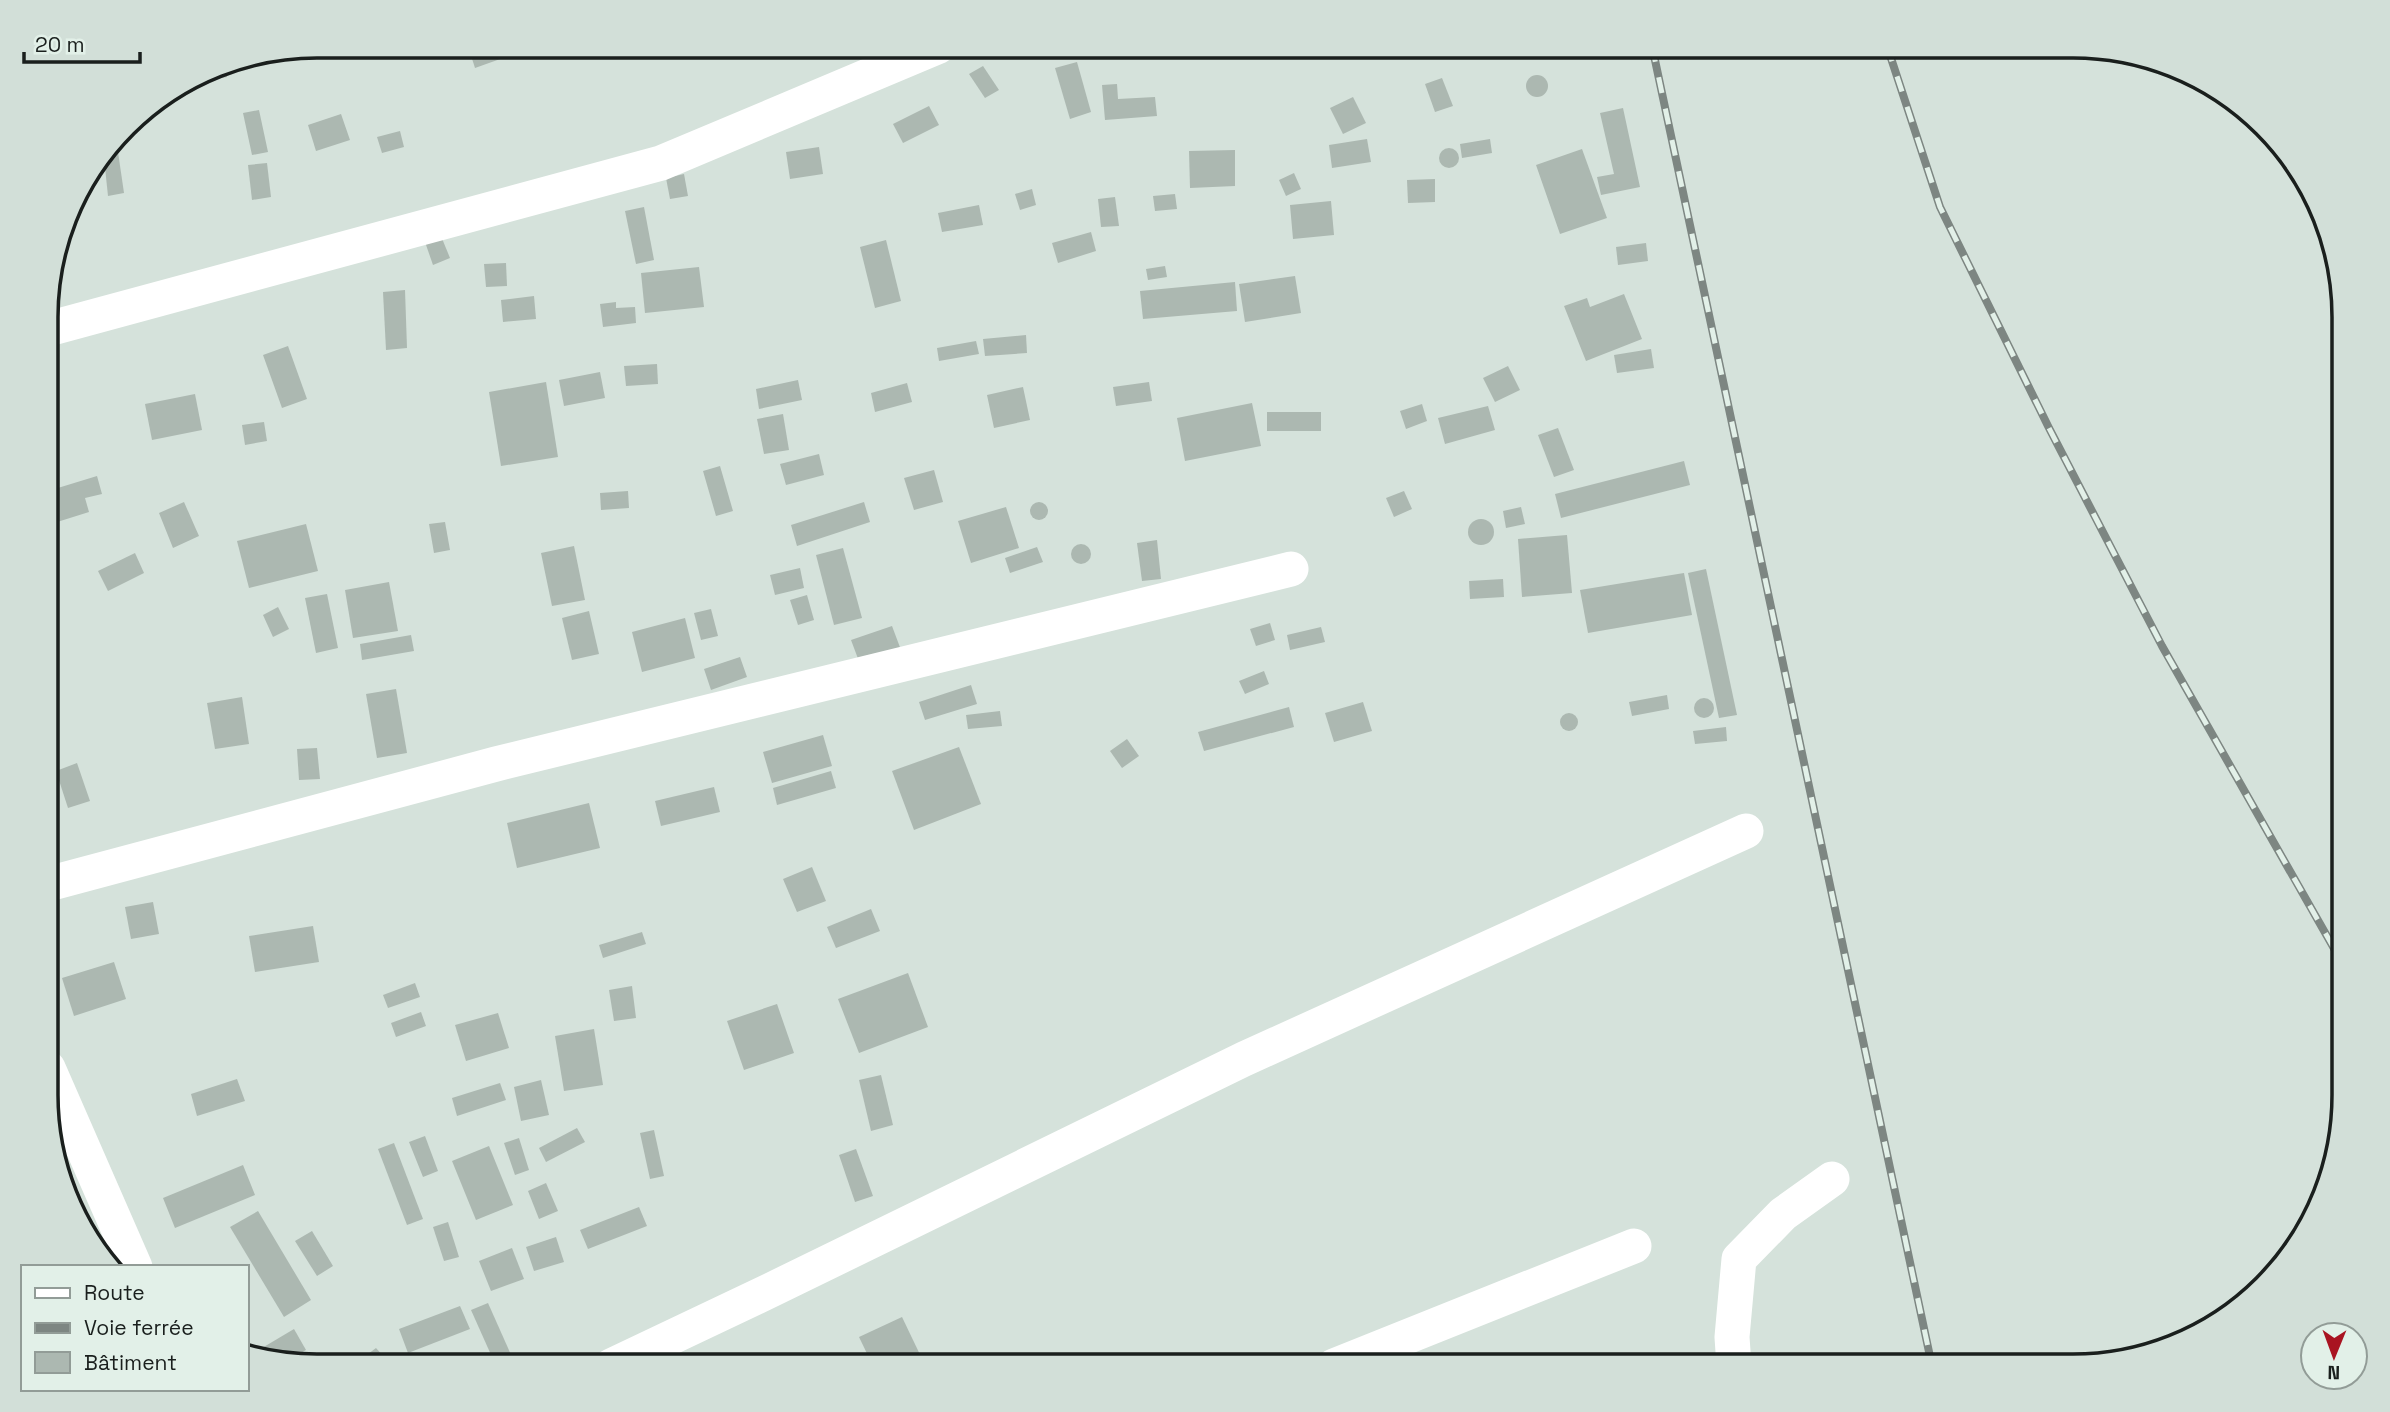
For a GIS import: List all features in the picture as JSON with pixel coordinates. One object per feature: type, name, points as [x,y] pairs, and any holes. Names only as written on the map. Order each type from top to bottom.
[{"type":"street","points":[[58,325],[661,163],[910,58]]},
{"type":"street","points":[[58,881],[496,764],[1291,569]]},
{"type":"street","points":[[636,1354],[1244,1059],[1746,831]]},
{"type":"street","points":[[58,1091],[134,1265]]},
{"type":"street","points":[[1733,1354],[1732,1337],[1739,1259],[1783,1214],[1832,1179]]},
{"type":"street","points":[[1371,1354],[1634,1245]]},
{"type":"building","points":[[472,58],[503,58],[475,68]]},
{"type":"building","points":[[1077,62],[1091,112],[1070,119],[1055,68]]},
{"type":"building","points":[[983,66],[999,90],[985,98],[969,74]]},
{"type":"building","points":[[1537,75],[1545,78],[1548,86],[1545,94],[1537,97],[1529,94],[1526,86],[1529,78]]},
{"type":"building","points":[[1442,78],[1453,106],[1435,112],[1425,84]]},
{"type":"building","points":[[1117,84],[1118,99],[1155,97],[1157,116],[1105,120],[1102,85]]},
{"type":"building","points":[[1353,97],[1366,123],[1343,134],[1330,108]]},
{"type":"building","points":[[929,106],[939,125],[903,143],[893,124]]},
{"type":"building","points":[[1623,108],[1640,187],[1601,195],[1597,177],[1614,174],[1600,113]]},
{"type":"building","points":[[259,110],[268,152],[252,155],[243,113]]},
{"type":"building","points":[[341,114],[350,140],[316,151],[308,125]]},
{"type":"building","points":[[400,131],[404,147],[382,153],[377,137]]},
{"type":"building","points":[[1367,139],[1371,162],[1332,168],[1329,145]]},
{"type":"building","points":[[1490,139],[1492,153],[1462,158],[1460,144]]},
{"type":"building","points":[[819,147],[823,174],[790,179],[786,152]]},
{"type":"building","points":[[1445,148],[1453,148],[1459,158],[1453,168],[1445,168],[1439,162],[1439,154]]},
{"type":"building","points":[[1582,149],[1607,218],[1560,234],[1536,165]]},
{"type":"building","points":[[1235,150],[1235,186],[1190,188],[1189,151]]},
{"type":"building","points":[[117,152],[124,193],[108,196],[105,167]]},
{"type":"building","points":[[267,163],[271,197],[252,200],[248,165]]},
{"type":"building","points":[[1294,173],[1301,189],[1286,196],[1279,180]]},
{"type":"building","points":[[684,174],[688,196],[670,199],[666,178]]},
{"type":"building","points":[[1435,179],[1435,202],[1408,203],[1407,180]]},
{"type":"building","points":[[1032,189],[1036,205],[1020,210],[1015,194]]},
{"type":"building","points":[[1175,194],[1177,209],[1155,211],[1153,196]]},
{"type":"building","points":[[1115,197],[1119,226],[1101,227],[1098,199]]},
{"type":"building","points":[[1331,201],[1334,235],[1293,239],[1290,205]]},
{"type":"building","points":[[979,205],[983,225],[942,232],[938,213]]},
{"type":"building","points":[[644,207],[654,260],[636,264],[625,211]]},
{"type":"building","points":[[1091,232],[1096,251],[1058,263],[1052,243]]},
{"type":"building","points":[[441,236],[450,258],[433,265],[425,242]]},
{"type":"building","points":[[886,240],[901,301],[875,308],[860,247]]},
{"type":"building","points":[[1646,243],[1648,261],[1618,265],[1616,247]]},
{"type":"building","points":[[506,263],[507,286],[486,287],[484,264]]},
{"type":"building","points":[[1165,266],[1167,277],[1148,280],[1146,269]]},
{"type":"building","points":[[699,267],[704,307],[645,313],[641,273]]},
{"type":"building","points":[[1295,276],[1301,313],[1245,322],[1239,284]]},
{"type":"building","points":[[1235,282],[1237,311],[1143,319],[1140,291]]},
{"type":"building","points":[[405,290],[407,348],[386,350],[383,292]]},
{"type":"building","points":[[1624,294],[1642,339],[1586,361],[1564,306],[1587,298],[1590,307]]},
{"type":"building","points":[[534,296],[536,319],[503,322],[501,300]]},
{"type":"building","points":[[616,302],[616,308],[635,307],[636,323],[603,327],[600,304]]},
{"type":"building","points":[[1026,335],[1027,353],[985,356],[983,339]]},
{"type":"building","points":[[976,341],[979,354],[939,361],[937,348]]},
{"type":"building","points":[[288,346],[307,399],[282,408],[263,355]]},
{"type":"building","points":[[1651,349],[1654,368],[1617,373],[1614,355]]},
{"type":"building","points":[[657,364],[658,384],[626,386],[624,366]]},
{"type":"building","points":[[1508,366],[1520,390],[1495,402],[1483,378]]},
{"type":"building","points":[[600,372],[605,398],[564,406],[559,380]]},
{"type":"building","points":[[798,380],[802,400],[759,409],[756,389]]},
{"type":"building","points":[[546,382],[558,457],[501,466],[489,392]]},
{"type":"building","points":[[1149,382],[1152,401],[1116,406],[1113,387]]},
{"type":"building","points":[[907,383],[912,402],[875,412],[871,393]]},
{"type":"building","points":[[1023,387],[1030,420],[994,428],[987,395]]},
{"type":"building","points":[[195,394],[202,430],[152,440],[145,404]]},
{"type":"building","points":[[1252,403],[1261,446],[1185,461],[1177,418]]},
{"type":"building","points":[[1422,404],[1427,421],[1406,429],[1400,411]]},
{"type":"building","points":[[1488,406],[1495,430],[1445,444],[1438,418]]},
{"type":"building","points":[[1267,412],[1321,412],[1321,431],[1267,431]]},
{"type":"building","points":[[783,414],[789,450],[764,454],[757,419]]},
{"type":"building","points":[[264,422],[267,441],[245,445],[242,425]]},
{"type":"building","points":[[1558,428],[1574,470],[1554,477],[1538,435]]},
{"type":"building","points":[[819,454],[824,475],[786,485],[780,464]]},
{"type":"building","points":[[1684,461],[1690,485],[1561,518],[1555,494]]},
{"type":"building","points":[[720,466],[733,511],[716,516],[703,471]]},
{"type":"building","points":[[934,470],[943,502],[914,510],[904,478]]},
{"type":"building","points":[[97,476],[102,494],[85,498],[89,512],[58,522],[58,488]]},
{"type":"building","points":[[628,491],[629,508],[601,510],[600,493]]},
{"type":"building","points":[[1404,491],[1412,509],[1394,517],[1386,498]]},
{"type":"building","points":[[184,502],[199,536],[173,548],[159,513]]},
{"type":"building","points":[[864,502],[870,522],[797,546],[791,525]]},
{"type":"building","points":[[1035,502],[1043,502],[1048,511],[1046,518],[1035,520],[1030,515],[1030,507]]},
{"type":"building","points":[[1006,507],[1019,548],[971,563],[958,521]]},
{"type":"building","points":[[1521,507],[1525,524],[1506,528],[1503,511]]},
{"type":"building","points":[[1481,519],[1490,523],[1494,532],[1490,541],[1481,545],[1472,541],[1468,532],[1472,523]]},
{"type":"building","points":[[445,522],[450,550],[434,553],[429,524]]},
{"type":"building","points":[[306,524],[318,571],[249,588],[237,541]]},
{"type":"building","points":[[1567,535],[1572,593],[1522,597],[1518,539]]},
{"type":"building","points":[[1157,540],[1161,579],[1142,581],[1137,543]]},
{"type":"building","points":[[1081,544],[1088,547],[1091,554],[1088,561],[1081,564],[1074,561],[1071,554],[1074,547]]},
{"type":"building","points":[[574,546],[585,600],[552,606],[541,553]]},
{"type":"building","points":[[1037,547],[1043,562],[1010,573],[1005,558]]},
{"type":"building","points":[[843,548],[862,618],[834,625],[816,555]]},
{"type":"building","points":[[135,553],[144,573],[108,591],[98,571]]},
{"type":"building","points":[[800,568],[804,588],[775,595],[770,575]]},
{"type":"building","points":[[1706,569],[1737,715],[1719,718],[1688,573]]},
{"type":"building","points":[[1684,573],[1692,615],[1588,633],[1580,590]]},
{"type":"building","points":[[1503,579],[1504,597],[1470,599],[1469,581]]},
{"type":"building","points":[[389,582],[398,631],[353,638],[345,590]]},
{"type":"building","points":[[327,594],[338,648],[316,653],[305,598]]},
{"type":"building","points":[[807,595],[814,620],[798,625],[790,600]]},
{"type":"building","points":[[278,607],[289,629],[273,637],[263,615]]},
{"type":"building","points":[[711,609],[718,636],[701,640],[694,613]]},
{"type":"building","points":[[589,611],[599,654],[572,660],[562,618]]},
{"type":"building","points":[[685,618],[695,658],[642,672],[632,632]]},
{"type":"building","points":[[1270,623],[1275,640],[1256,646],[1250,629]]},
{"type":"building","points":[[892,626],[901,650],[860,664],[851,640]]},
{"type":"building","points":[[1321,627],[1325,642],[1290,650],[1287,635]]},
{"type":"building","points":[[411,635],[414,651],[362,660],[360,644]]},
{"type":"building","points":[[740,657],[747,677],[711,690],[704,669]]},
{"type":"building","points":[[1264,671],[1269,684],[1245,694],[1239,681]]},
{"type":"building","points":[[971,685],[977,704],[925,720],[919,702]]},
{"type":"building","points":[[396,689],[407,753],[377,758],[366,694]]},
{"type":"building","points":[[1667,695],[1669,709],[1632,716],[1629,702]]},
{"type":"building","points":[[242,697],[249,744],[215,749],[207,703]]},
{"type":"building","points":[[1704,698],[1711,701],[1714,708],[1711,715],[1704,718],[1697,715],[1694,708],[1697,701]]},
{"type":"building","points":[[1363,702],[1372,731],[1334,742],[1325,713]]},
{"type":"building","points":[[1289,707],[1294,727],[1204,751],[1198,732]]},
{"type":"building","points":[[1000,711],[1002,726],[968,729],[966,715]]},
{"type":"building","points":[[1565,713],[1573,713],[1578,722],[1576,729],[1565,731],[1560,726],[1560,718]]},
{"type":"building","points":[[1726,727],[1727,741],[1695,744],[1693,731]]},
{"type":"building","points":[[823,735],[832,766],[772,783],[763,752]]},
{"type":"building","points":[[1127,739],[1139,756],[1122,768],[1110,751]]},
{"type":"building","points":[[959,747],[981,804],[914,830],[892,771]]},
{"type":"building","points":[[317,748],[320,779],[299,780],[297,749]]},
{"type":"building","points":[[77,763],[90,801],[68,808],[58,770]]},
{"type":"building","points":[[831,771],[836,788],[777,805],[773,788]]},
{"type":"building","points":[[714,787],[720,812],[661,826],[655,801]]},
{"type":"building","points":[[589,803],[600,848],[517,868],[507,823]]},
{"type":"building","points":[[812,867],[826,901],[797,912],[783,879]]},
{"type":"building","points":[[153,902],[159,934],[131,939],[125,907]]},
{"type":"building","points":[[871,909],[880,931],[836,948],[827,927]]},
{"type":"building","points":[[313,926],[319,962],[255,972],[249,936]]},
{"type":"building","points":[[642,932],[646,944],[603,958],[599,945]]},
{"type":"building","points":[[114,962],[126,999],[74,1016],[62,978]]},
{"type":"building","points":[[908,973],[928,1027],[859,1053],[838,999]]},
{"type":"building","points":[[415,983],[420,997],[388,1008],[383,995]]},
{"type":"building","points":[[632,986],[636,1018],[614,1021],[609,990]]},
{"type":"building","points":[[777,1004],[794,1053],[744,1070],[727,1021]]},
{"type":"building","points":[[421,1012],[426,1026],[396,1037],[391,1023]]},
{"type":"building","points":[[498,1013],[509,1048],[466,1061],[455,1025]]},
{"type":"building","points":[[594,1029],[603,1085],[564,1091],[555,1036]]},
{"type":"building","points":[[881,1075],[893,1125],[871,1131],[859,1080]]},
{"type":"building","points":[[237,1079],[245,1101],[197,1116],[191,1094]]},
{"type":"building","points":[[541,1080],[549,1115],[521,1121],[514,1087]]},
{"type":"building","points":[[500,1083],[506,1100],[457,1116],[452,1098]]},
{"type":"building","points":[[577,1128],[585,1142],[546,1162],[539,1148]]},
{"type":"building","points":[[654,1130],[664,1176],[650,1179],[640,1133]]},
{"type":"building","points":[[425,1136],[438,1171],[423,1177],[409,1142]]},
{"type":"building","points":[[519,1138],[529,1170],[515,1175],[504,1143]]},
{"type":"building","points":[[394,1143],[423,1219],[407,1225],[378,1149]]},
{"type":"building","points":[[489,1146],[513,1205],[476,1220],[452,1161]]},
{"type":"building","points":[[856,1149],[873,1196],[855,1202],[839,1155]]},
{"type":"building","points":[[243,1165],[255,1195],[175,1228],[163,1198]]},
{"type":"building","points":[[546,1183],[558,1211],[539,1219],[528,1191]]},
{"type":"building","points":[[639,1207],[647,1226],[588,1249],[580,1230]]},
{"type":"building","points":[[258,1211],[311,1300],[284,1317],[230,1227]]},
{"type":"building","points":[[448,1222],[459,1257],[444,1261],[433,1227]]},
{"type":"building","points":[[312,1231],[333,1266],[317,1276],[295,1241]]},
{"type":"building","points":[[556,1237],[564,1262],[534,1271],[526,1247]]},
{"type":"building","points":[[512,1248],[524,1279],[491,1291],[479,1261]]},
{"type":"building","points":[[488,1303],[511,1354],[491,1354],[471,1310]]},
{"type":"building","points":[[460,1306],[470,1329],[408,1353],[399,1329]]},
{"type":"building","points":[[902,1317],[920,1354],[867,1354],[859,1337]]},
{"type":"building","points":[[294,1329],[306,1350],[299,1354],[262,1348]]},
{"type":"building","points":[[376,1348],[381,1354],[368,1354]]},
{"type":"railway","points":[[1655,58],[1929,1354]]},
{"type":"railway","points":[[1891,58],[1940,207],[2049,428],[2162,646],[2332,945]]}]
